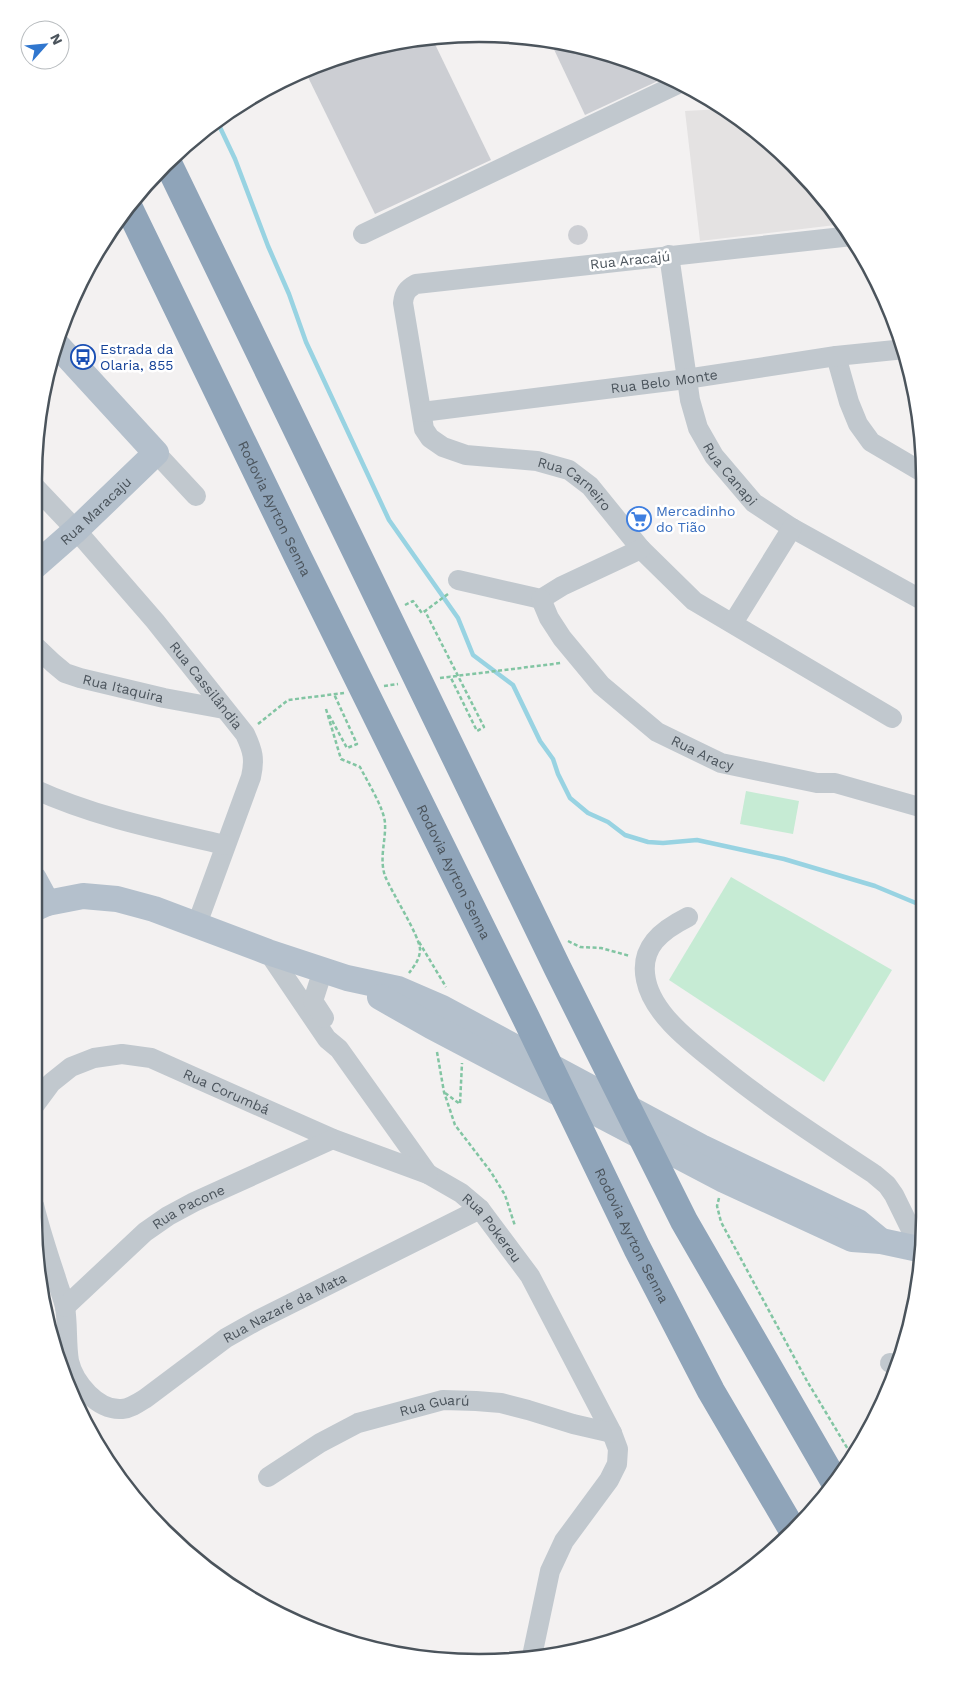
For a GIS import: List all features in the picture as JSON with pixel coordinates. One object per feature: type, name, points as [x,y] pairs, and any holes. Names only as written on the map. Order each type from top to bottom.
[{"type":"highway","points":[[171,169],[558,969],[684,1221],[831,1476]]},
{"type":"highway","name":"Rodovia Ayrton Senna","points":[[132,214],[637,1248],[711,1391],[790,1525]]},
{"type":"main road","points":[[62,351],[156,453]]},
{"type":"main road","name":"Rua Maracaju","points":[[42,559],[76,530],[156,453]]},
{"type":"main road","points":[[42,906],[83,896],[117,899],[154,909],[268,952],[347,978],[443,1015]]},
{"type":"main road","points":[[347,978],[398,989],[709,1165],[852,1239],[881,1241],[916,1249]]},
{"type":"main road","points":[[709,1165],[858,1222],[881,1241]]},
{"type":"street","points":[[363,234],[672,88]]},
{"type":"street","name":"Rua Aracajú","points":[[408,288],[416,284],[843,237]]},
{"type":"street","name":"Rua Canapi","points":[[668,255],[686,379],[698,428],[714,456],[754,503],[792,528],[916,597]]},
{"type":"street","name":"Rua Carneiro","points":[[408,288],[404,294],[403,303],[424,428],[430,438],[443,447],[466,455],[536,461],[569,470],[590,486],[641,548],[694,601],[892,718]]},
{"type":"street","name":"Rua Belo Monte","points":[[422,412],[686,379],[836,356],[897,350]]},
{"type":"street","points":[[836,356],[849,402],[858,424],[871,442],[916,468]]},
{"type":"street","points":[[156,453],[196,496]]},
{"type":"street","name":"Rua Cassilândia","points":[[42,494],[76,530],[155,621],[244,734],[252,751],[253,766],[251,777],[197,924]]},
{"type":"street","points":[[732,623],[792,528]]},
{"type":"street","points":[[455,586],[541,599],[562,586],[641,548]]},
{"type":"street","name":"Rua Aracy","points":[[541,599],[548,618],[601,685],[657,732],[721,763],[816,782],[835,783],[916,806]]},
{"type":"street","name":"Rua Itaquira","points":[[42,653],[66,673],[80,678],[164,698],[224,709]]},
{"type":"street","points":[[42,792],[94,813],[225,846]]},
{"type":"street","points":[[688,917],[661,933],[650,945],[645,960],[646,980],[654,1001],[668,1020],[690,1042],[770,1105],[874,1174],[894,1195],[916,1238]]},
{"type":"street","name":"Rua Pokereu","points":[[268,952],[327,1039],[338,1049],[428,1174],[461,1193],[480,1208],[530,1276],[612,1433],[618,1450],[617,1464],[609,1480],[564,1541],[550,1571],[533,1650]]},
{"type":"street","name":"Rua Pokereu","points":[[323,970],[313,1000],[334,1034],[338,1049]]},
{"type":"street","name":"Rua Corumbá","points":[[42,1096],[52,1083],[72,1067],[94,1058],[122,1054],[151,1058],[333,1139],[428,1174]]},
{"type":"street","name":"Rua Pacone","points":[[65,1307],[145,1232],[168,1216],[194,1202],[333,1139]]},
{"type":"street","name":"Rua Nazaré da Mata","points":[[65,1307],[67,1346],[70,1363],[75,1375],[98,1403],[110,1408],[122,1409],[133,1406],[146,1398],[226,1338],[258,1320],[480,1208]]},
{"type":"street","points":[[43,1233],[65,1307]]},
{"type":"street","name":"Rua Guarú","points":[[268,1477],[320,1443],[358,1423],[443,1400],[501,1403],[612,1433]]},
{"type":"path","points":[[402,607],[413,601],[422,613],[455,586]]},
{"type":"path","points":[[426,610],[484,727],[477,731],[450,676]]},
{"type":"path","points":[[440,678],[551,665]]},
{"type":"path","points":[[382,687],[402,684]]},
{"type":"path","points":[[244,734],[288,700],[353,691]]},
{"type":"path","points":[[334,694],[357,744],[348,748],[326,709],[341,759],[360,767],[383,814],[385,834],[382,851],[385,875],[416,936],[443,1015],[444,1092],[455,1125],[492,1172],[505,1195],[516,1231]]},
{"type":"path","points":[[398,989],[418,960],[420,948],[416,936]]},
{"type":"path","points":[[565,939],[580,947],[601,948],[645,960]]},
{"type":"path","points":[[444,1092],[460,1104],[462,1062]]},
{"type":"path","points":[[709,1165],[721,1222],[807,1381],[849,1450]]},
{"type":"shaded area","points":[[712,110],[746,133],[789,170],[835,225],[700,241],[685,111]]},
{"type":"green space","points":[[746,791],[799,801],[793,834],[740,824]]},
{"type":"green space","points":[[731,877],[892,970],[824,1082],[669,980]]},
{"type":"building","points":[[435,45],[491,160],[375,214],[308,78],[366,57]]},
{"type":"building","points":[[554,49],[593,57],[658,81],[585,115]]},
{"type":"building","points":[[578,225],[585,228],[588,235],[585,242],[578,245],[571,242],[568,235],[571,228]]},
{"type":"waterway","points":[[220,128],[235,159],[268,246],[289,294],[306,342],[389,520],[458,618],[473,655],[513,685],[540,741],[553,759],[570,798],[588,813],[608,822],[625,835],[648,842],[663,843],[697,840],[784,859],[875,886],[916,903]]},
{"type":"place","name":"Estrada da Olaria, 855","points":[[83,357]]},
{"type":"place","name":"Mercadinho do Tião","points":[[639,519]]}]
